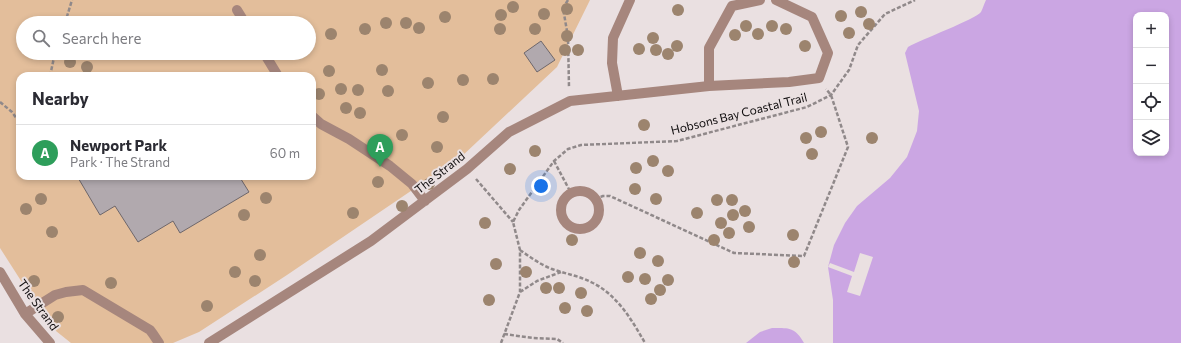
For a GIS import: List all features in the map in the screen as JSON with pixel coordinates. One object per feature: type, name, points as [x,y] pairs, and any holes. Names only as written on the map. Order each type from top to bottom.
[{"type":"street","points":[[618,96],[612,63],[613,38],[630,0]]},
{"type":"street","points":[[709,86],[709,48],[732,6],[760,0]]},
{"type":"street","name":"The Strand","points":[[209,343],[365,246],[467,169],[509,132],[570,101],[709,86],[789,82],[819,78],[828,53],[812,17],[776,0]]},
{"type":"street","points":[[237,10],[241,16]]},
{"type":"street","points":[[268,60],[276,72]]},
{"type":"street","points":[[316,120],[390,166],[412,184],[425,201]]},
{"type":"street","points":[[577,191],[584,191],[595,199],[599,210],[595,221],[585,228],[574,228],[564,221],[560,208],[566,196],[577,191]]},
{"type":"street","name":"The Strand","points":[[0,272],[25,314],[50,343]]},
{"type":"street","points":[[25,314],[55,295],[83,290],[150,330],[159,343]]},
{"type":"path","points":[[67,16],[72,0]]},
{"type":"path","points":[[568,0],[563,8],[568,37],[570,101]]},
{"type":"path","name":"Hobsons Bay Coastal Trail","points":[[513,222],[519,210],[554,161],[568,149],[581,145],[677,141],[807,107],[831,95],[849,70],[858,45],[885,14],[915,0]]},
{"type":"path","points":[[51,72],[54,60]]},
{"type":"path","points":[[595,199],[603,196],[610,196],[734,253],[804,256],[848,147],[831,95]]},
{"type":"path","points":[[0,102],[16,118]]},
{"type":"path","points":[[554,161],[571,193]]},
{"type":"path","points":[[467,169],[513,222],[520,250],[520,292],[501,343]]},
{"type":"path","points":[[520,250],[551,269],[573,274],[594,283],[614,297],[634,323],[645,343]]},
{"type":"path","points":[[520,292],[537,281],[561,272]]},
{"type":"path","points":[[504,334],[533,338],[557,339],[563,343]]},
{"type":"shaded area","points":[[0,0],[590,0],[557,67],[461,157],[287,275],[199,332],[173,343],[71,343],[56,331],[41,312],[0,248]]},
{"type":"shaded area","points":[[986,0],[1181,0],[1181,343],[833,343],[833,300],[828,267],[834,245],[845,223],[857,206],[890,178],[907,157],[917,131],[919,111],[905,53],[908,47],[959,24],[981,12]]},
{"type":"shaded area","points":[[772,328],[783,328],[794,331],[804,343],[746,343],[760,332]]},
{"type":"pier","points":[[860,253],[873,257],[860,296],[847,292],[852,276],[828,267],[830,263],[854,272]]},
{"type":"building","points":[[541,41],[555,60],[537,72],[524,53]]},
{"type":"building","points":[[79,180],[242,180],[249,192],[180,233],[173,221],[138,242],[115,206],[100,215]]},
{"type":"place","name":"Newport Park","points":[[380,167]]}]
